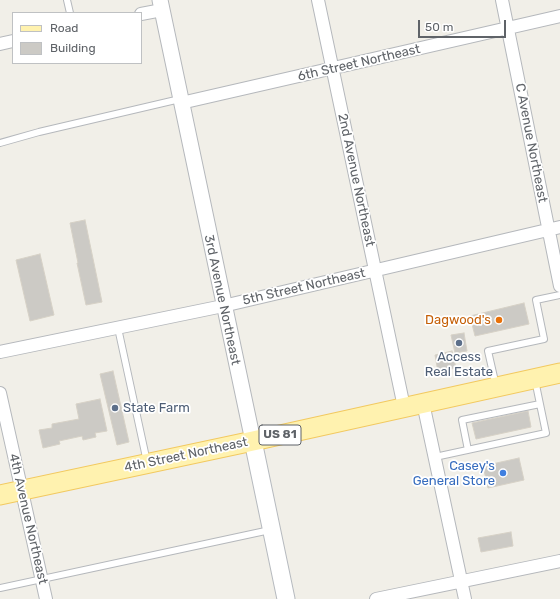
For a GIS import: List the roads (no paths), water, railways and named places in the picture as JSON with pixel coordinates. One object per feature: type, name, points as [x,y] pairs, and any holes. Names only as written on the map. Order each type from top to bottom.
[{"type":"main road","name":"4th Street Northeast","points":[[0,495],[560,373]]},
{"type":"main road","name":"3rd Avenue Northeast","points":[[253,441],[286,599]]},
{"type":"street","name":"2nd Avenue Northeast","points":[[318,0],[404,407]]},
{"type":"street","name":"C Avenue Northeast","points":[[502,0],[554,228],[560,286]]},
{"type":"street","points":[[142,14],[161,5]]},
{"type":"street","name":"3rd Avenue Northeast","points":[[161,5],[223,306],[253,441]]},
{"type":"street","name":"6th Street Northeast","points":[[180,102],[333,69],[560,16]]},
{"type":"street","points":[[0,44],[12,41]]},
{"type":"street","name":"5th Street Northeast","points":[[0,352],[223,306],[554,228]]},
{"type":"street","name":"4th Avenue Northeast","points":[[0,393],[46,599]]},
{"type":"street","points":[[423,403],[465,599]]},
{"type":"street","points":[[376,599],[560,561]]},
{"type":"lane","points":[[67,0],[70,12]]},
{"type":"lane","points":[[0,143],[39,132],[180,102]]},
{"type":"lane","points":[[496,387],[488,351],[544,339],[536,300],[560,295]]},
{"type":"lane","points":[[118,328],[147,464]]},
{"type":"lane","points":[[434,457],[546,433],[534,379]]},
{"type":"lane","points":[[468,450],[462,420],[540,404]]},
{"type":"lane","points":[[0,588],[271,530]]},
{"type":"place","name":"Dagwood's","points":[[499,320]]},
{"type":"place","name":"Access Real Estate","points":[[459,343]]},
{"type":"place","name":"State Farm","points":[[115,408]]},
{"type":"place","name":"Casey's General Store","points":[[503,473]]}]
